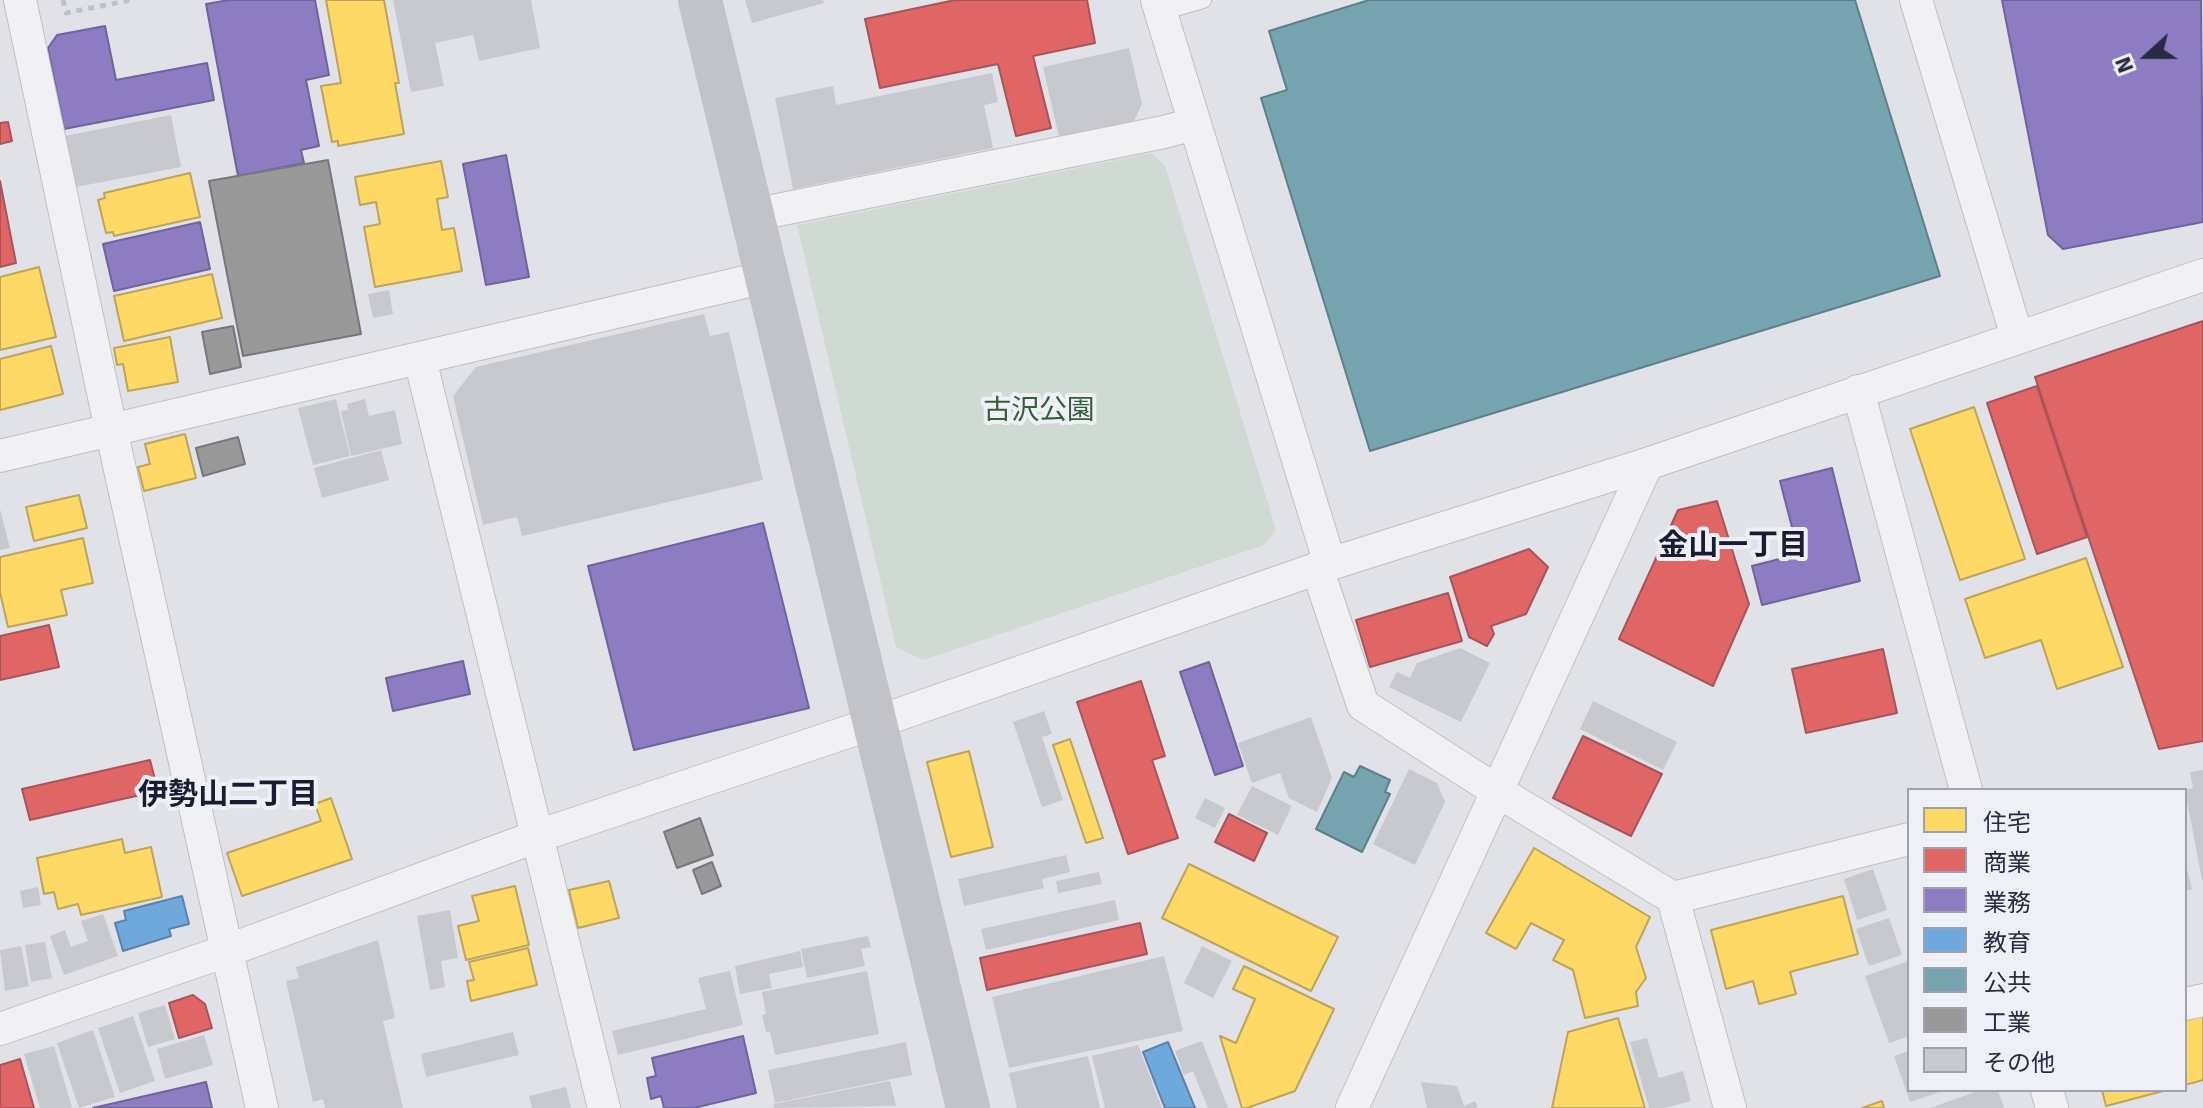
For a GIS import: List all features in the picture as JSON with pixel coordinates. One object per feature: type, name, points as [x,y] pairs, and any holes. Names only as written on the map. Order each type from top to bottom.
[{"type":"street","points":[[20,0],[111,431],[262,1108]]},
{"type":"street","points":[[700,0],[968,1108]]},
{"type":"street","points":[[1916,0],[2017,337]]},
{"type":"street","points":[[1159,6],[1363,705],[1673,898],[1730,1108]]},
{"type":"street","points":[[753,215],[1194,124]]},
{"type":"street","points":[[0,1029],[229,950],[538,836],[1324,566],[1647,464],[2203,275]]},
{"type":"street","points":[[0,456],[766,277]]},
{"type":"street","points":[[420,359],[604,1108]]},
{"type":"street","points":[[1858,391],[1965,788]]},
{"type":"street","points":[[1352,1108],[1647,464]]},
{"type":"street","points":[[1673,898],[1907,840]]},
{"type":"lane","points":[[1159,6],[1203,0]]},
{"type":"path","points":[[63,0],[66,13],[131,0]]},
{"type":"green space","name":"古沢公園","points":[[1152,153],[1165,166],[1276,530],[1264,545],[923,660],[896,647],[797,225]]},
{"type":"building: 住宅","points":[[326,0],[384,0],[399,83],[395,83],[404,134],[338,146],[338,141],[332,142],[321,86],[341,83]]},
{"type":"building: 住宅","points":[[441,161],[448,197],[437,199],[442,230],[454,228],[462,271],[375,287],[364,227],[380,224],[376,202],[360,205],[355,177]]},
{"type":"building: 住宅","points":[[190,173],[200,217],[114,236],[113,232],[106,233],[98,200],[105,198],[104,193]]},
{"type":"building: 住宅","points":[[39,267],[56,337],[0,350],[0,277]]},
{"type":"building: 住宅","points":[[212,274],[222,318],[124,341],[114,296]]},
{"type":"building: 住宅","points":[[170,337],[178,382],[128,391],[123,364],[117,365],[114,348]]},
{"type":"building: 住宅","points":[[51,346],[63,394],[0,410],[0,359]]},
{"type":"building: 住宅","points":[[1974,407],[2025,559],[1960,580],[1910,429]]},
{"type":"building: 住宅","points":[[185,434],[196,478],[144,491],[138,467],[150,464],[145,444]]},
{"type":"building: 住宅","points":[[79,495],[87,528],[34,541],[26,507]]},
{"type":"building: 住宅","points":[[83,538],[93,583],[61,590],[67,615],[8,627],[0,592],[0,557]]},
{"type":"building: 住宅","points":[[2086,558],[2123,667],[2057,689],[2041,640],[1985,658],[1965,599]]},
{"type":"building: 住宅","points":[[1070,739],[1103,838],[1086,843],[1053,745]]},
{"type":"building: 住宅","points":[[969,751],[993,847],[951,857],[927,762]]},
{"type":"building: 住宅","points":[[331,798],[352,859],[242,896],[227,853],[321,821],[315,804]]},
{"type":"building: 住宅","points":[[122,839],[125,853],[151,847],[162,897],[81,915],[78,904],[58,909],[54,892],[44,894],[37,858]]},
{"type":"building: 住宅","points":[[1534,848],[1650,917],[1636,947],[1646,978],[1636,992],[1638,1006],[1585,1018],[1573,970],[1553,960],[1564,940],[1531,923],[1516,949],[1486,933]]},
{"type":"building: 住宅","points":[[1189,864],[1338,937],[1311,991],[1162,918]]},
{"type":"building: 住宅","points":[[609,881],[619,918],[578,928],[569,890]]},
{"type":"building: 住宅","points":[[515,886],[529,945],[466,960],[458,926],[479,921],[472,896]]},
{"type":"building: 住宅","points":[[1843,896],[1858,954],[1790,972],[1796,994],[1759,1004],[1753,981],[1726,989],[1711,930]]},
{"type":"building: 住宅","points":[[528,948],[537,985],[471,1001],[467,981],[474,980],[469,962]]},
{"type":"building: 住宅","points":[[1244,966],[1334,1009],[1295,1091],[1247,1108],[1242,1108],[1220,1036],[1236,1043],[1255,999],[1233,989]]},
{"type":"building: 住宅","points":[[2203,1015],[2203,1080],[2187,1084],[2187,1019]]},
{"type":"building: 住宅","points":[[1618,1018],[1645,1108],[1552,1108],[1568,1032]]},
{"type":"building: 住宅","points":[[2102,1092],[2159,1092],[2106,1106]]},
{"type":"building: 住宅","points":[[1882,1101],[1884,1108],[1862,1108]]},
{"type":"building: 商業","points":[[955,0],[1087,0],[1095,43],[1033,56],[1051,128],[1016,136],[998,64],[880,88],[865,19]]},
{"type":"building: 商業","points":[[8,122],[12,141],[0,144],[0,123]]},
{"type":"building: 商業","points":[[0,181],[16,263],[0,267]]},
{"type":"building: 商業","points":[[2203,321],[2203,741],[2159,749],[2035,377]]},
{"type":"building: 商業","points":[[2037,386],[2087,537],[2037,554],[1987,403]]},
{"type":"building: 商業","points":[[1717,501],[1749,604],[1713,686],[1619,639],[1678,510]]},
{"type":"building: 商業","points":[[1529,549],[1548,567],[1526,614],[1491,626],[1494,634],[1487,646],[1469,637],[1450,577]]},
{"type":"building: 商業","points":[[1448,593],[1462,641],[1370,667],[1356,620]]},
{"type":"building: 商業","points":[[49,625],[59,667],[0,680],[0,636]]},
{"type":"building: 商業","points":[[1883,649],[1897,713],[1806,733],[1792,669]]},
{"type":"building: 商業","points":[[1141,681],[1165,756],[1152,760],[1178,838],[1128,854],[1077,702]]},
{"type":"building: 商業","points":[[1583,736],[1662,774],[1631,836],[1553,798]]},
{"type":"building: 商業","points":[[150,760],[158,791],[30,820],[22,789]]},
{"type":"building: 商業","points":[[1229,814],[1267,833],[1254,861],[1215,842]]},
{"type":"building: 商業","points":[[1140,923],[1147,954],[987,990],[980,958]]},
{"type":"building: 商業","points":[[193,995],[205,1004],[212,1028],[179,1038],[169,1003]]},
{"type":"building: 商業","points":[[20,1059],[34,1108],[0,1108],[0,1065]]},
{"type":"building: 業務","points":[[229,0],[315,0],[329,75],[306,80],[319,146],[301,150],[304,163],[238,176],[206,4]]},
{"type":"building: 業務","points":[[2002,0],[2201,0],[2203,222],[2063,249],[2048,235]]},
{"type":"building: 業務","points":[[105,26],[116,80],[207,63],[214,100],[64,129],[48,48],[57,35]]},
{"type":"building: 業務","points":[[506,155],[529,277],[486,285],[463,164]]},
{"type":"building: 業務","points":[[200,222],[210,269],[114,291],[103,244]]},
{"type":"building: 業務","points":[[1832,468],[1860,581],[1762,605],[1752,566],[1799,554],[1780,481]]},
{"type":"building: 業務","points":[[763,523],[809,708],[634,750],[588,566]]},
{"type":"building: 業務","points":[[463,661],[470,694],[393,711],[386,678]]},
{"type":"building: 業務","points":[[1209,662],[1243,766],[1215,775],[1180,672]]},
{"type":"building: 業務","points":[[743,1036],[756,1093],[694,1108],[664,1108],[661,1096],[651,1099],[647,1078],[656,1076],[652,1058]]},
{"type":"building: 業務","points":[[206,1082],[212,1108],[93,1108]]},
{"type":"building: 教育","points":[[182,896],[189,924],[169,929],[171,936],[123,951],[115,923],[126,920],[124,911]]},
{"type":"building: 教育","points":[[1168,1042],[1195,1108],[1165,1108],[1143,1052]]},
{"type":"building: 公共","points":[[1369,0],[1855,0],[1940,276],[1370,451],[1261,98],[1287,90],[1269,31]]},
{"type":"building: 公共","points":[[1360,766],[1390,780],[1385,792],[1390,794],[1362,852],[1316,829],[1344,772],[1354,777]]},
{"type":"building: 工業","points":[[328,160],[361,334],[243,356],[209,181]]},
{"type":"building: 工業","points":[[233,326],[241,367],[210,374],[202,332]]},
{"type":"building: 工業","points":[[238,437],[245,464],[203,476],[196,448]]},
{"type":"building: 工業","points":[[700,818],[713,855],[677,868],[664,832]]},
{"type":"building: 工業","points":[[712,862],[721,886],[702,894],[693,870]]},
{"type":"building: その他","points":[[393,0],[531,0],[540,48],[479,61],[468,12],[473,35],[435,43],[444,86],[411,92]]},
{"type":"building: その他","points":[[745,0],[823,0],[824,3],[752,23]]},
{"type":"building: その他","points":[[1129,48],[1142,104],[1134,121],[1059,137],[1043,67]]},
{"type":"building: その他","points":[[992,73],[998,102],[984,105],[993,148],[793,189],[775,98],[833,86],[836,105]]},
{"type":"building: その他","points":[[171,115],[181,167],[76,187],[65,136]]},
{"type":"building: その他","points":[[389,290],[393,314],[373,318],[368,294]]},
{"type":"building: その他","points":[[704,314],[710,336],[729,332],[763,480],[522,536],[517,517],[483,525],[453,396],[476,367]]},
{"type":"building: その他","points":[[336,399],[350,456],[313,465],[298,408]]},
{"type":"building: その他","points":[[365,399],[369,416],[395,410],[402,444],[351,456],[341,411],[348,410],[347,404]]},
{"type":"building: その他","points":[[381,450],[389,480],[322,498],[314,468]]},
{"type":"building: その他","points":[[0,509],[10,548],[0,550]]},
{"type":"building: その他","points":[[1460,648],[1490,663],[1461,722],[1389,687],[1397,672],[1410,678],[1417,663]]},
{"type":"building: その他","points":[[1593,701],[1677,742],[1663,770],[1580,729]]},
{"type":"building: その他","points":[[1044,711],[1052,734],[1042,737],[1063,800],[1042,807],[1013,722]]},
{"type":"building: その他","points":[[1311,717],[1332,778],[1317,812],[1289,798],[1280,773],[1252,783],[1238,743]]},
{"type":"building: その他","points":[[1409,769],[1437,783],[1445,802],[1415,865],[1373,844]]},
{"type":"building: その他","points":[[2203,770],[2203,880],[2187,801],[2187,790],[2193,788],[2190,772]]},
{"type":"building: その他","points":[[1252,786],[1292,806],[1278,835],[1237,815]]},
{"type":"building: その他","points":[[1205,798],[1225,808],[1215,828],[1195,818]]},
{"type":"building: その他","points":[[1066,855],[1070,872],[1042,879],[1044,888],[964,906],[958,879]]},
{"type":"building: その他","points":[[1873,869],[1887,910],[1857,920],[1844,879]]},
{"type":"building: その他","points":[[2187,869],[2192,889],[2187,890]]},
{"type":"building: その他","points":[[1099,872],[1102,884],[1058,893],[1056,881]]},
{"type":"building: その他","points":[[38,887],[41,905],[23,908],[20,891]]},
{"type":"building: その他","points":[[1115,900],[1119,920],[986,950],[981,929]]},
{"type":"building: その他","points":[[450,910],[458,958],[441,961],[445,987],[430,990],[417,916]]},
{"type":"building: その他","points":[[103,914],[118,956],[64,975],[50,936],[65,930],[71,947],[88,941],[81,921]]},
{"type":"building: その他","points":[[1889,918],[1902,955],[1869,966],[1856,929]]},
{"type":"building: その他","points":[[868,936],[871,947],[861,949],[865,966],[807,978],[801,949]]},
{"type":"building: その他","points":[[378,940],[395,1018],[383,1021],[403,1108],[325,1108],[323,1099],[313,1102],[286,981],[299,978],[296,967]]},
{"type":"building: その他","points":[[45,942],[52,978],[31,982],[25,945]]},
{"type":"building: その他","points":[[21,946],[29,986],[5,991],[0,950]]},
{"type":"building: その他","points":[[1202,946],[1232,961],[1213,998],[1184,983]]},
{"type":"building: その他","points":[[800,951],[803,967],[769,974],[772,988],[740,994],[735,966]]},
{"type":"building: その他","points":[[1164,956],[1183,1031],[1009,1068],[992,997]]},
{"type":"building: その他","points":[[1907,962],[1907,1037],[1889,1043],[1865,976]]},
{"type":"building: その他","points":[[730,971],[743,1025],[618,1055],[612,1031],[706,1009],[698,978]]},
{"type":"building: その他","points":[[867,971],[879,1034],[775,1055],[762,1015],[766,1014],[762,992]]},
{"type":"building: その他","points":[[165,1005],[175,1039],[148,1047],[138,1013]]},
{"type":"building: その他","points":[[133,1016],[155,1081],[120,1093],[98,1028]]},
{"type":"building: その他","points":[[93,1030],[115,1097],[79,1108],[57,1043]]},
{"type":"building: その他","points":[[513,1032],[519,1055],[426,1077],[421,1054]]},
{"type":"building: その他","points":[[204,1035],[213,1065],[165,1079],[157,1049]]},
{"type":"building: その他","points":[[1647,1038],[1659,1078],[1683,1071],[1691,1101],[1665,1108],[1649,1108],[1630,1042]]},
{"type":"building: その他","points":[[1202,1041],[1228,1108],[1208,1108],[1193,1071],[1184,1075],[1175,1051]]},
{"type":"building: その他","points":[[906,1042],[912,1075],[775,1103],[768,1070]]},
{"type":"building: その他","points":[[1138,1045],[1162,1108],[1105,1108],[1092,1056]]},
{"type":"building: その他","points":[[54,1046],[72,1108],[40,1108],[24,1054]]},
{"type":"building: その他","points":[[1907,1052],[1907,1092],[1940,1092],[1910,1102],[1894,1056]]},
{"type":"building: その他","points":[[1088,1056],[1100,1108],[1017,1108],[1009,1073]]},
{"type":"building: その他","points":[[890,1081],[896,1106],[774,1108],[773,1104]]},
{"type":"building: その他","points":[[1421,1082],[1457,1086],[1464,1106],[1475,1101],[1478,1108],[1427,1108]]},
{"type":"building: その他","points":[[566,1087],[571,1108],[532,1108],[529,1096]]},
{"type":"building: その他","points":[[1975,1092],[1999,1092],[2004,1108],[1930,1108]]},
{"type":"district","name":"金山一丁目","points":[[1733,547]]},
{"type":"district","name":"伊勢山二丁目","points":[[228,796]]}]
